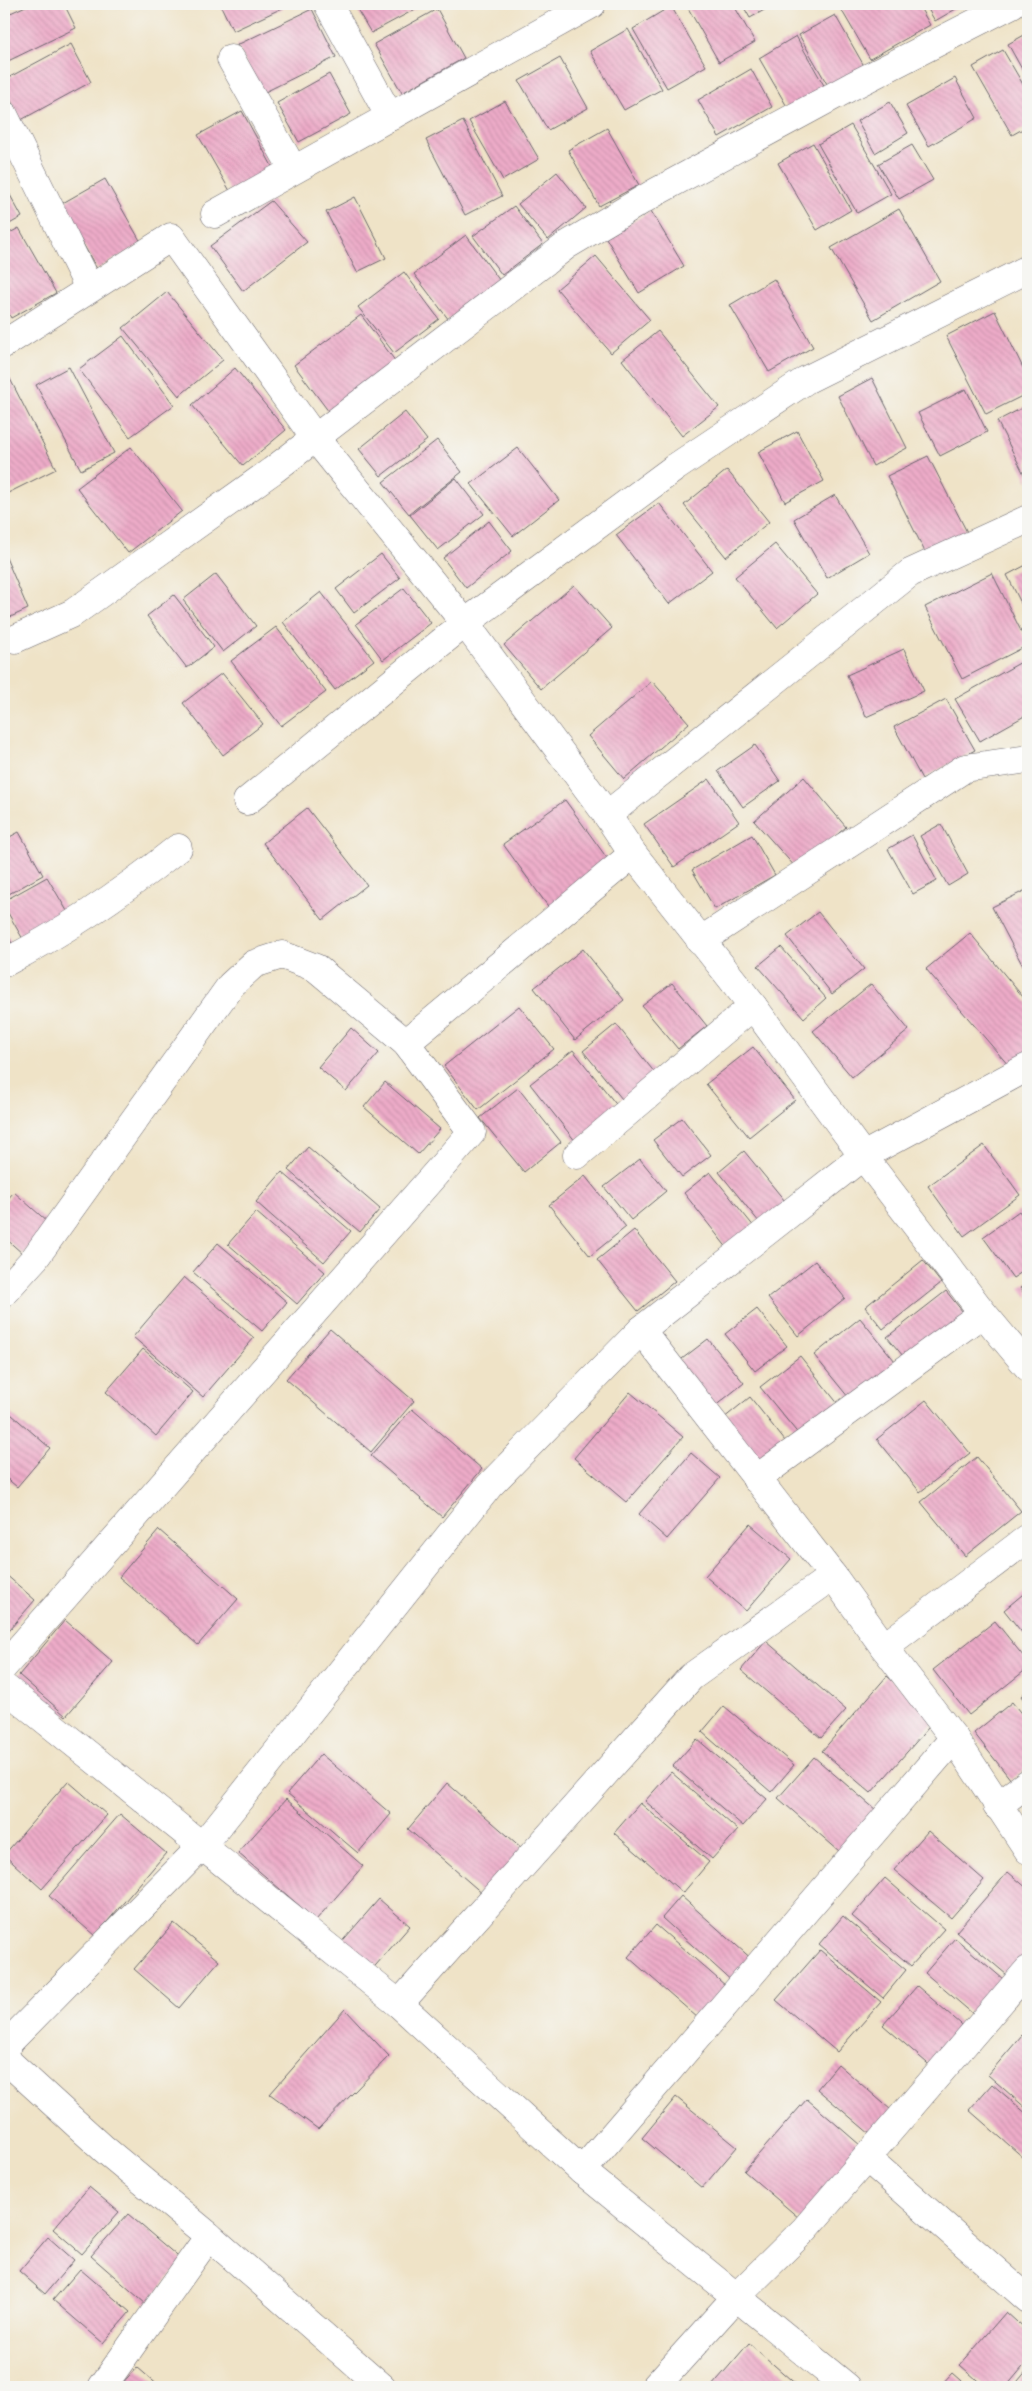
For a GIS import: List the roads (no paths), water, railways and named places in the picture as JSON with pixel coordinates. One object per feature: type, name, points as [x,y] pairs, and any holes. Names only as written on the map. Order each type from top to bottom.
[{"type":"street","points":[[328,4],[390,117]]},
{"type":"street","points":[[215,214],[293,169],[390,117],[562,11],[592,4]]},
{"type":"street","points":[[15,638],[73,613],[272,471],[567,245],[656,192],[800,114],[1012,4]]},
{"type":"street","points":[[231,59],[293,169]]},
{"type":"street","points":[[4,116],[89,288]]},
{"type":"street","points":[[4,344],[171,237],[315,438],[465,623],[700,942],[753,1006],[863,1156],[983,1313],[1026,1360]]},
{"type":"street","points":[[247,801],[465,623],[676,467],[806,380],[1028,269]]},
{"type":"street","points":[[607,815],[910,573],[1028,519]]},
{"type":"street","points":[[700,942],[965,768],[1028,759]]},
{"type":"street","points":[[4,963],[27,951],[138,880],[178,848]]},
{"type":"street","points":[[406,1043],[634,854]]},
{"type":"street","points":[[4,1292],[36,1258],[231,985],[254,964],[282,955],[316,968],[406,1043],[472,1132],[4,1666]]},
{"type":"street","points":[[577,1155],[753,1006]]},
{"type":"street","points":[[4,2046],[203,1845],[490,1486],[641,1330],[863,1156],[1028,1067]]},
{"type":"street","points":[[756,1480],[983,1313]]},
{"type":"street","points":[[641,1330],[756,1480],[833,1576],[884,1647],[954,1738],[997,1806],[1028,1850]]},
{"type":"street","points":[[884,1647],[1028,1538]]},
{"type":"street","points":[[399,2004],[691,1677],[833,1576]]},
{"type":"street","points":[[4,1687],[399,2004],[582,2170],[848,2387]]},
{"type":"street","points":[[582,2170],[954,1738]]},
{"type":"street","points":[[997,1806],[1028,1783]]},
{"type":"street","points":[[655,2387],[737,2296],[805,2229],[1028,1970]]},
{"type":"street","points":[[4,2058],[104,2149],[209,2236],[382,2387]]},
{"type":"street","points":[[867,2158],[1024,2288]]},
{"type":"street","points":[[102,2387],[209,2236]]}]
